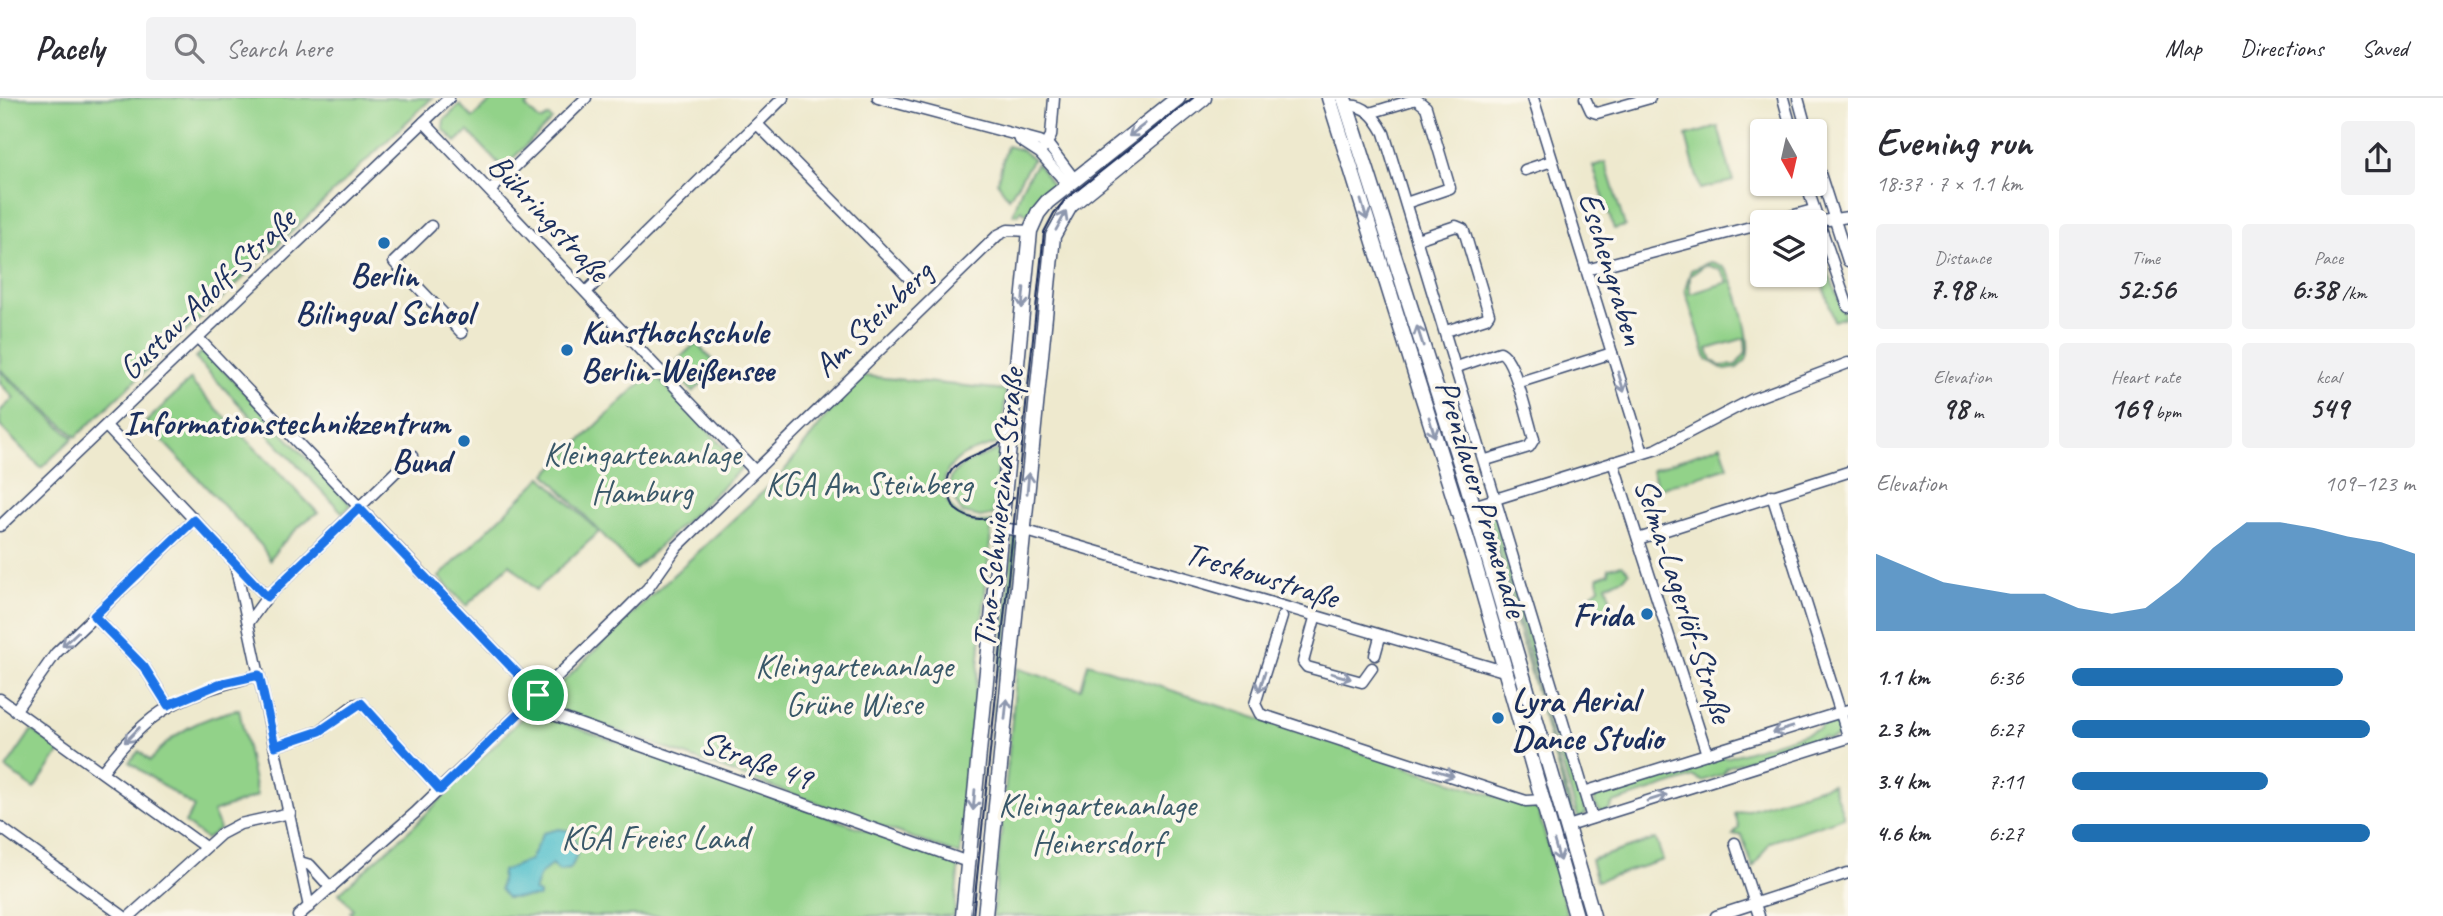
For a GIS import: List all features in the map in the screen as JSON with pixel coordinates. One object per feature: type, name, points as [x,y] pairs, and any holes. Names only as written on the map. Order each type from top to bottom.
[{"type":"main road","points":[[1076,186],[1178,98]]},
{"type":"main road","points":[[1030,231],[1039,211],[1204,98]]},
{"type":"main road","name":"Prenzlauer Promenade","points":[[1329,98],[1362,177],[1473,506],[1593,916]]},
{"type":"main road","name":"Prenzlauer Promenade","points":[[1345,102],[1362,177],[1576,916]]},
{"type":"main road","name":"Tino-Schwierzina-Straße","points":[[985,916],[1051,245],[1076,186]]},
{"type":"main road","name":"Tino-Schwierzina-Straße","points":[[963,916],[1030,231]]},
{"type":"main road","points":[[967,878],[989,880]]},
{"type":"street","name":"Gustav-Adolf-Straße","points":[[0,526],[449,98]]},
{"type":"street","points":[[490,191],[586,98]]},
{"type":"street","points":[[586,292],[783,98]]},
{"type":"street","points":[[878,98],[1003,133],[1044,149],[1076,186]]},
{"type":"street","points":[[1044,149],[1055,98]]},
{"type":"street","name":"Eschengraben","points":[[1533,98],[1643,453]]},
{"type":"street","points":[[1585,98],[1591,111],[1597,113],[1650,98]]},
{"type":"street","points":[[1783,98],[1789,119]]},
{"type":"street","points":[[1798,98],[1804,119]]},
{"type":"street","points":[[1370,113],[1416,99],[1426,107],[1450,188],[1406,204]]},
{"type":"street","name":"Prenzlauer Promenade","points":[[1345,102],[1355,104],[1370,113],[1384,133],[1486,460],[1592,818]]},
{"type":"street","name":"Bühringstraße","points":[[424,122],[754,470]]},
{"type":"street","points":[[757,124],[915,284]]},
{"type":"street","points":[[1525,170],[1552,161]]},
{"type":"street","points":[[1809,196],[1813,210]]},
{"type":"street","points":[[1826,196],[1848,261]]},
{"type":"street","points":[[1827,221],[1848,217]]},
{"type":"street","points":[[431,226],[394,262],[462,333]]},
{"type":"street","name":"Prenzlauer Promenade","points":[[1417,239],[1456,226],[1462,229],[1466,237],[1489,314],[1486,318],[1446,331]]},
{"type":"street","points":[[1586,271],[1750,227]]},
{"type":"street","name":"Am Steinberg","points":[[298,916],[440,790],[645,593],[677,547],[998,235],[1008,230],[1030,231]]},
{"type":"street","points":[[1827,248],[1848,307]]},
{"type":"street","points":[[198,338],[534,699]]},
{"type":"street","name":"Prenzlauer Promenade","points":[[1457,367],[1500,352],[1509,358],[1517,383],[1534,439],[1529,447],[1486,460]]},
{"type":"street","name":"Prenzlauer Promenade","points":[[1517,383],[1612,354]]},
{"type":"street","points":[[1473,506],[1643,453],[1691,434],[1753,399],[1848,363]]},
{"type":"street","points":[[106,426],[267,597]]},
{"type":"street","points":[[248,623],[267,597],[412,456]]},
{"type":"street","name":"Selma-Lagerlöf-Straße","points":[[1613,462],[1707,754]]},
{"type":"street","points":[[1638,539],[1848,472]]},
{"type":"street","points":[[1567,827],[1848,737],[1844,712],[1772,495]]},
{"type":"street","points":[[15,710],[48,663],[194,520]]},
{"type":"street","name":"Treskowstraße","points":[[1001,528],[1024,531],[1507,672]]},
{"type":"street","points":[[235,564],[309,908]]},
{"type":"street","points":[[94,616],[144,667],[168,705]]},
{"type":"street","points":[[1282,617],[1255,704],[1260,714],[1527,801],[1543,800]]},
{"type":"street","points":[[1315,618],[1303,662],[1307,667],[1362,682],[1372,668]]},
{"type":"street","points":[[1376,655],[1380,637]]},
{"type":"street","points":[[102,772],[130,737],[168,705],[219,684],[259,675]]},
{"type":"street","name":"Straße 49","points":[[534,699],[534,708],[968,862]]},
{"type":"street","points":[[2,703],[205,847]]},
{"type":"street","points":[[275,746],[320,731],[361,703],[440,790]]},
{"type":"street","points":[[1584,792],[1844,712]]},
{"type":"street","points":[[130,916],[205,847],[240,824],[290,813]]},
{"type":"street","points":[[0,827],[123,916]]},
{"type":"street","points":[[1735,843],[1759,916]]},
{"type":"street","points":[[300,862],[310,865],[331,888]]},
{"type":"street","points":[[1716,916],[1848,873]]},
{"type":"green space","points":[[0,98],[432,98],[76,437],[0,369]]},
{"type":"green space","points":[[494,98],[534,98],[526,107],[540,121],[549,116],[552,120],[503,168],[468,131],[456,142],[443,129],[444,120],[460,105],[473,118]]},
{"type":"green space","points":[[1718,127],[1733,181],[1700,189],[1686,136]]},
{"type":"green space","points":[[1007,146],[1022,150],[1033,159],[1009,198],[997,182]]},
{"type":"green space","points":[[1605,162],[1625,226],[1614,229],[1593,166]]},
{"type":"green space","points":[[1037,163],[1054,188],[1027,214],[1021,210],[1018,215],[1013,215],[1022,187]]},
{"type":"green space","points":[[1710,262],[1722,266],[1730,276],[1743,314],[1748,342],[1746,360],[1737,368],[1725,370],[1707,359],[1685,290],[1691,270]],"holes":[[[1705,265],[1720,269],[1728,282],[1690,294],[1690,276]],[[1745,338],[1746,353],[1736,365],[1720,366],[1712,360],[1708,349]]]},
{"type":"green space","points":[[1827,269],[1845,317],[1834,321],[1824,287],[1827,287]]},
{"type":"green space","points":[[696,343],[719,367],[693,392],[670,367]]},
{"type":"green space","points":[[204,350],[351,505],[343,513],[195,358]]},
{"type":"green space","points":[[0,371],[73,438],[41,468],[0,426],[0,411],[14,398],[0,383]]},
{"type":"green space","name":"Kleingartenanlage Hamburg","points":[[652,372],[743,467],[635,569],[546,474]]},
{"type":"green space","name":"Kleingartenanlage Grüne Wiese","points":[[864,376],[1006,390],[1001,442],[957,460],[946,476],[944,487],[946,498],[959,515],[980,523],[992,522],[960,855],[541,703],[780,476],[830,412]]},
{"type":"green space","points":[[191,379],[318,513],[291,534],[270,560],[261,545],[157,435],[143,425]]},
{"type":"green space","points":[[1721,445],[1728,467],[1658,489],[1652,470]]},
{"type":"green space","name":"KGA Am Steinberg","points":[[1000,449],[993,515],[980,517],[963,513],[953,498],[951,477],[966,464]]},
{"type":"green space","points":[[542,477],[599,532],[536,590],[510,564],[466,606],[439,577]]},
{"type":"green space","points":[[1495,507],[1499,522],[1496,523],[1566,759],[1573,762],[1586,813],[1579,820],[1487,509]]},
{"type":"green space","points":[[1485,510],[1575,820],[1572,819]]},
{"type":"green space","points":[[1014,535],[1018,536],[998,737],[992,737]]},
{"type":"green space","points":[[1622,565],[1629,572],[1624,578],[1606,585],[1613,606],[1600,613],[1592,593],[1599,588],[1598,577],[1609,573],[1608,568]]},
{"type":"green space","name":"Kleingartenanlage Heinersdorf","points":[[1088,663],[1538,810],[1568,916],[993,916],[1017,668],[1081,689]]},
{"type":"green space","points":[[239,709],[257,796],[213,812],[220,829],[206,839],[185,823],[194,807],[129,762],[139,751],[150,761],[179,733],[213,717]]},
{"type":"green space","name":"KGA Freies Land","points":[[523,717],[546,717],[959,863],[954,916],[354,916],[350,912],[353,909],[339,893],[413,827]]},
{"type":"green space","points":[[1833,720],[1840,725],[1840,736],[1827,740],[1823,737],[1727,767],[1723,774],[1702,781],[1694,777],[1613,803],[1609,810],[1601,812],[1595,805],[1594,794],[1602,791],[1610,794],[1692,769],[1696,762],[1719,754],[1726,758],[1820,729],[1823,722]]},
{"type":"green space","points":[[32,730],[61,750],[34,789],[6,768]]},
{"type":"green space","points":[[1832,784],[1844,817],[1770,842],[1753,868],[1742,835],[1733,835],[1739,828],[1735,814]]},
{"type":"green space","points":[[1656,839],[1663,860],[1597,881],[1591,860]]},
{"type":"water","points":[[559,829],[571,831],[575,841],[577,850],[570,869],[559,871],[552,864],[539,876],[534,891],[539,897],[507,898],[500,889],[502,871],[530,860],[543,833]]},
{"type":"tram line","points":[[973,916],[1044,232],[1065,200],[1193,98]]},
{"type":"tram line","points":[[1014,497],[1002,511],[988,518],[963,515],[955,509],[948,489],[949,475],[957,465],[1011,435],[1020,422]]},
{"type":"place","name":"Berlin Bilingual School","points":[[384,243]]},
{"type":"place","name":"Kunsthochschule Berlin-Weißensee","points":[[567,350]]},
{"type":"place","name":"Informationstechnikzentrum Bund","points":[[464,441]]},
{"type":"place","name":"Frida","points":[[1647,614]]},
{"type":"place","name":"Lyra Aerial Dance Studio","points":[[1498,718]]},
{"type":"route","points":[[359,508],[538,695],[440,790],[361,703],[308,737],[275,746],[259,675],[219,684],[168,705],[144,667],[94,616],[194,520],[267,597],[359,508]]}]
